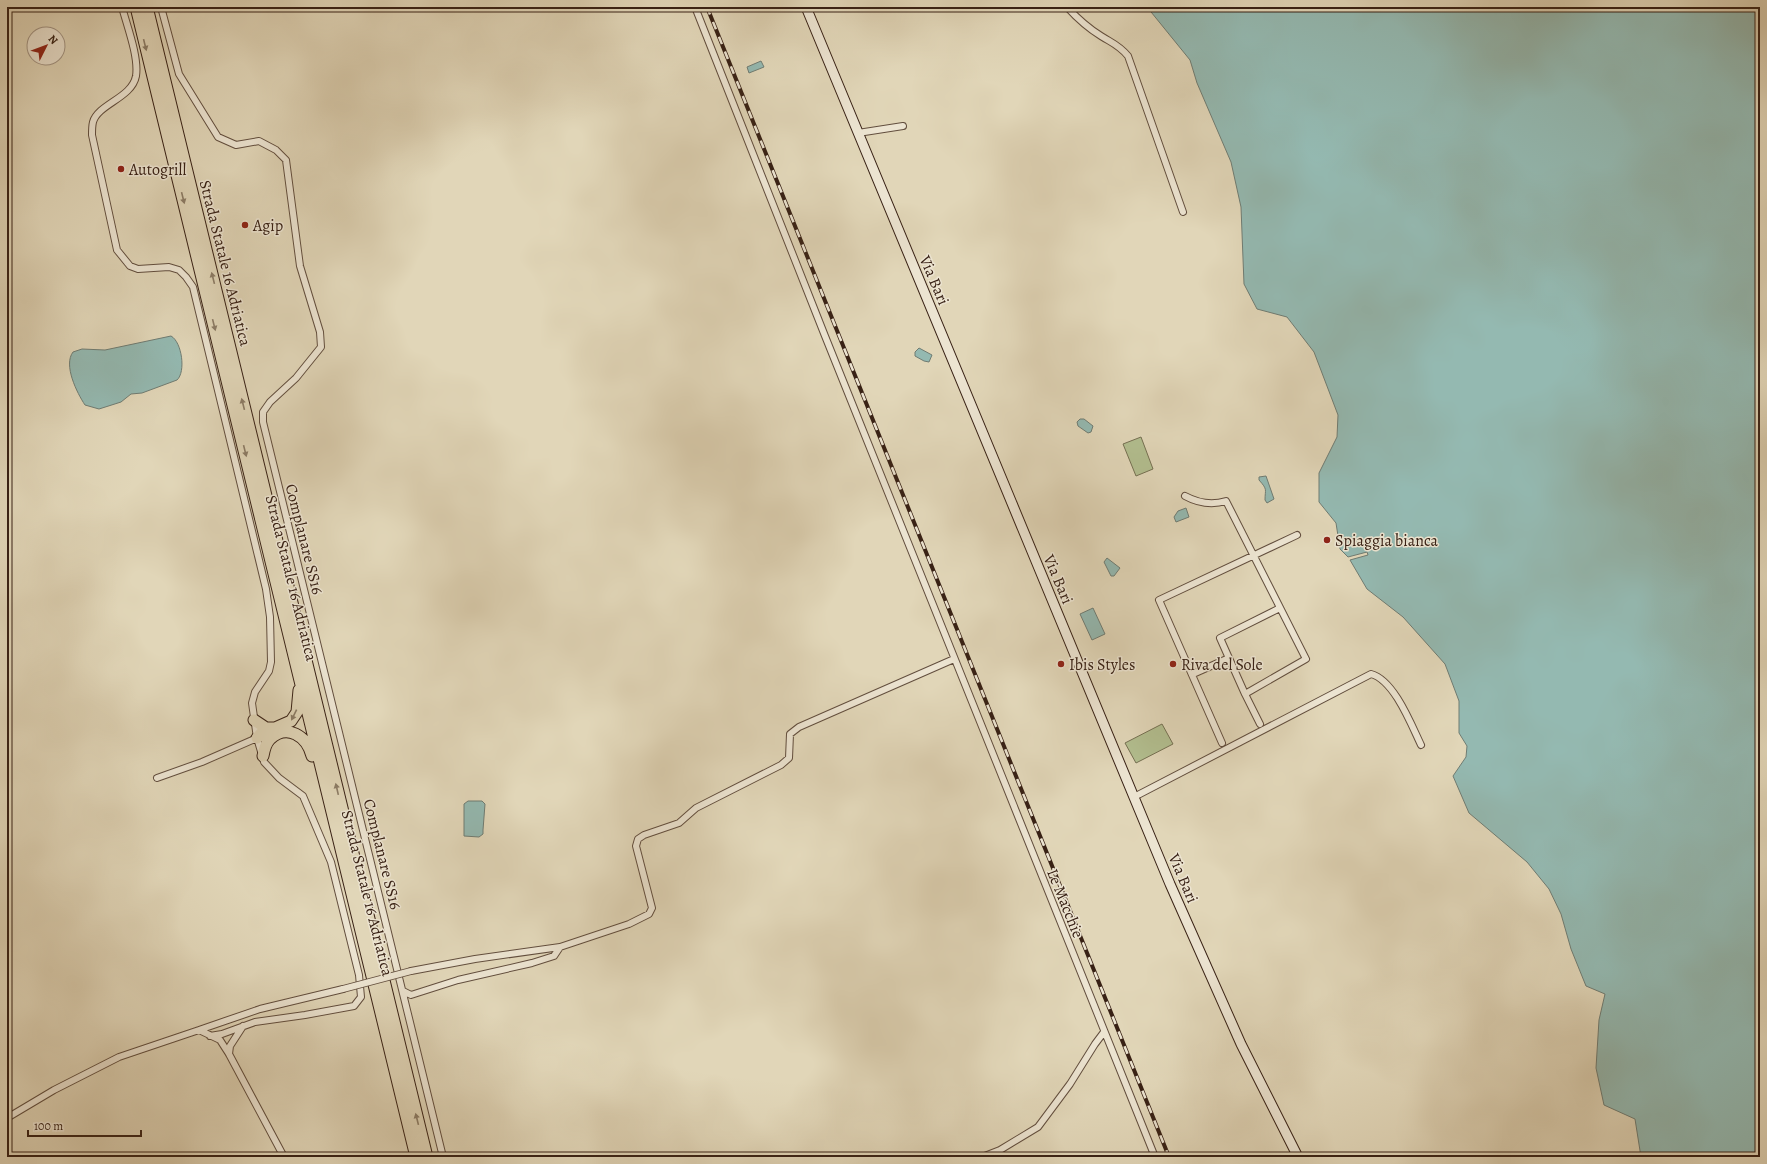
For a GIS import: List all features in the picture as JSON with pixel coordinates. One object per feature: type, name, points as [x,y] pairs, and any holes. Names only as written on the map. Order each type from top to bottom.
[{"type":"highway","name":"Strada Statale 16 Adriatica","points":[[136,7],[416,1157]]},
{"type":"highway","name":"Strada Statale 16 Adriatica","points":[[146,7],[427,1157]]},
{"type":"highway","points":[[254,720],[266,728],[275,728],[291,721],[297,712],[300,677]]},
{"type":"highway","points":[[257,738],[266,728]]},
{"type":"highway","points":[[262,756],[269,740],[278,734],[288,732],[300,736],[309,745],[315,767],[324,777]]},
{"type":"highway","points":[[257,738],[269,740]]},
{"type":"main road","name":"Via Bari","points":[[806,7],[1134,797],[1214,985],[1298,1157]]},
{"type":"street","points":[[122,7],[137,67],[136,78],[125,94],[101,111],[93,121],[92,135],[117,250],[130,266],[138,269],[169,267],[179,270],[193,287],[266,589],[270,617],[272,662],[267,675],[255,692],[252,703],[257,738],[264,762],[279,778],[303,796],[331,862],[359,974],[361,997],[354,1006],[305,1015],[273,1018],[243,1026],[222,1034],[210,1036]]},
{"type":"street","name":"Complanare SS16","points":[[161,7],[179,74],[218,136],[236,145],[259,141],[276,150],[286,160],[300,266],[320,332],[321,347],[304,370],[270,402],[262,412],[263,422],[443,1157]]},
{"type":"street","name":"Le Macchie","points":[[695,7],[954,659],[1155,1157]]},
{"type":"street","points":[[1067,7],[1076,18],[1100,36],[1121,47],[1128,56],[1183,212]]},
{"type":"street","points":[[858,133],[904,126]]},
{"type":"street","points":[[1185,496],[1194,500],[1216,504],[1226,501],[1306,659],[1245,694]]},
{"type":"street","points":[[1222,743],[1193,674],[1159,600],[1297,535]]},
{"type":"street","points":[[1260,724],[1220,638],[1280,608]]},
{"type":"street","points":[[1193,674],[1229,658]]},
{"type":"street","points":[[7,1118],[119,1057],[260,1009],[411,972],[475,959],[560,947],[629,924],[649,914],[652,908],[636,846],[638,839],[644,835],[678,823],[696,808],[781,765],[789,758],[790,734],[799,727],[954,659]]},
{"type":"street","points":[[1134,797],[1371,674],[1379,676],[1385,682],[1401,705],[1421,745]]},
{"type":"street","points":[[157,778],[202,762],[257,738]]},
{"type":"street","points":[[403,991],[411,995],[458,980],[532,963],[554,956],[560,947]]},
{"type":"street","points":[[229,1054],[232,1042],[243,1026]]},
{"type":"street","points":[[199,1030],[220,1040],[284,1157]]},
{"type":"street","points":[[982,1157],[1000,1150],[1038,1127],[1070,1084],[1104,1032]]},
{"type":"green space","points":[[1141,437],[1153,469],[1136,476],[1123,444]]},
{"type":"green space","points":[[1162,724],[1173,744],[1136,763],[1125,743]]},
{"type":"water","points":[[1147,7],[1760,7],[1760,1157],[1641,1157],[1635,1119],[1604,1105],[1596,1068],[1599,1020],[1605,994],[1586,986],[1571,949],[1561,914],[1549,889],[1527,862],[1469,813],[1453,776],[1466,757],[1467,746],[1459,733],[1459,701],[1445,664],[1403,617],[1367,589],[1350,560],[1368,555],[1367,552],[1348,557],[1340,549],[1336,523],[1319,502],[1319,473],[1337,437],[1338,415],[1314,352],[1287,317],[1257,309],[1244,284],[1241,207],[1231,162],[1197,83],[1190,60]]},
{"type":"water","points":[[761,61],[764,67],[749,73],[747,67]]},
{"type":"water","points":[[171,336],[178,344],[182,357],[180,376],[177,380],[142,393],[131,394],[121,402],[99,409],[85,405],[78,393],[70,371],[70,358],[73,352],[82,349],[105,350]]},
{"type":"water","points":[[919,348],[932,355],[929,362],[915,356],[915,352]]},
{"type":"water","points":[[1080,419],[1084,419],[1093,426],[1091,432],[1088,433],[1078,426],[1077,422]]},
{"type":"water","points":[[1266,476],[1274,499],[1267,503],[1265,500],[1265,488],[1259,480],[1259,477]]},
{"type":"water","points":[[1186,508],[1189,517],[1176,522],[1174,517],[1178,511]]},
{"type":"water","points":[[1107,558],[1120,568],[1114,576],[1111,576],[1104,562]]},
{"type":"water","points":[[1093,608],[1105,634],[1092,640],[1080,614]]},
{"type":"water","points":[[468,801],[482,801],[485,804],[483,834],[479,837],[464,836],[464,804]]},
{"type":"railway","points":[[707,7],[1169,1157]]},
{"type":"place","name":"Autogrill","points":[[121,169]]},
{"type":"place","name":"Agip","points":[[245,225]]},
{"type":"place","name":"Spiaggia bianca","points":[[1327,540]]},
{"type":"place","name":"Ibis Styles","points":[[1061,664]]},
{"type":"place","name":"Riva del Sole","points":[[1173,664]]}]
